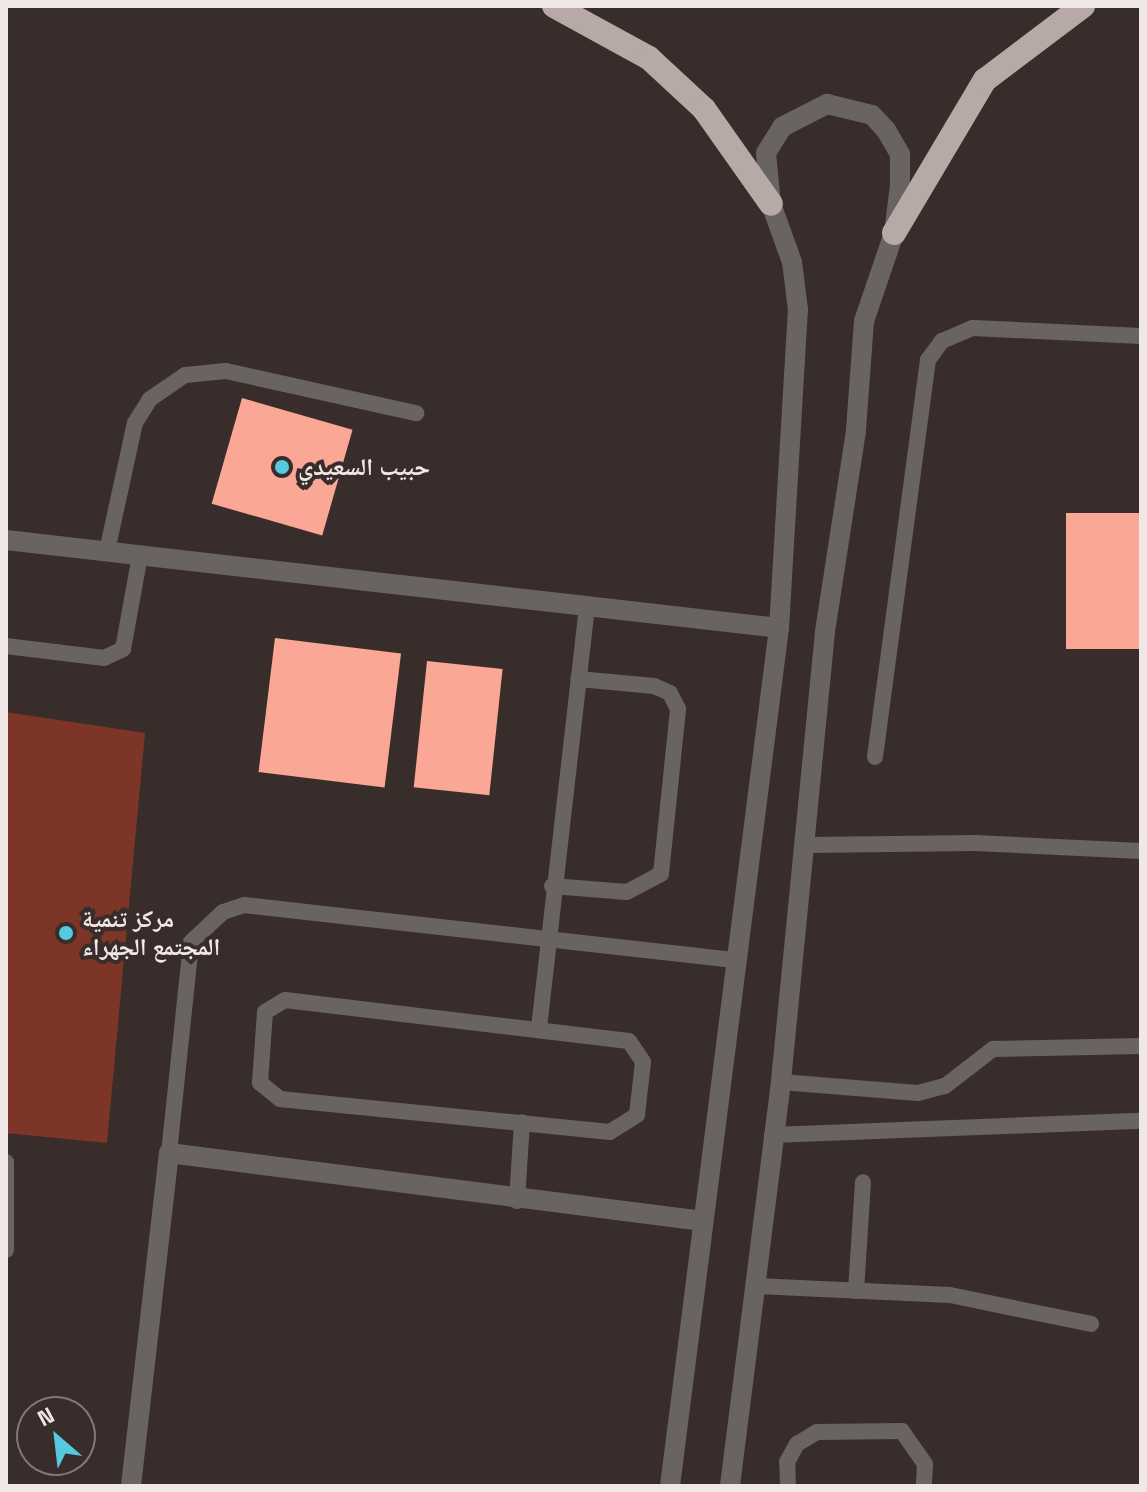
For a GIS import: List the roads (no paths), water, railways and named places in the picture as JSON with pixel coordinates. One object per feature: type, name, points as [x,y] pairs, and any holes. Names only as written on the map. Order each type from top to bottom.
[{"type":"highway","points":[[554,6],[649,58],[704,109],[771,204]]},
{"type":"highway","points":[[894,233],[985,80],[1083,6]]},
{"type":"street","points":[[670,1486],[779,628],[798,310],[792,262],[771,204],[766,153],[782,127],[827,104],[853,107],[872,115],[900,154],[894,233],[864,321],[856,431],[825,632],[809,845],[730,1486]]},
{"type":"street","points":[[6,540],[779,628]]},
{"type":"street","points":[[131,1486],[169,1153],[517,1201],[703,1221]]},
{"type":"lane","points":[[875,757],[928,360],[942,341],[973,328],[1141,336]]},
{"type":"lane","points":[[107,551],[135,423],[150,399],[185,375],[226,371],[416,413]]},
{"type":"lane","points":[[6,646],[104,658],[123,649],[140,555]]},
{"type":"lane","points":[[539,1028],[546,937],[587,606]]},
{"type":"lane","points":[[552,886],[627,892],[661,874],[678,709],[670,693],[654,686],[578,679]]},
{"type":"lane","points":[[809,845],[975,843],[1141,851]]},
{"type":"lane","points":[[169,1153],[191,942],[223,912],[266,904],[736,960]]},
{"type":"lane","points":[[285,1000],[539,1028],[629,1041],[639,1049],[637,1115],[610,1132],[267,1094],[260,1083],[265,1012],[285,1000]]},
{"type":"lane","points":[[781,1082],[918,1093],[945,1086],[993,1049],[1141,1046]]},
{"type":"lane","points":[[772,1135],[1141,1121]]},
{"type":"lane","points":[[517,1201],[522,1122]]},
{"type":"lane","points":[[6,1162],[6,1250]]},
{"type":"lane","points":[[856,1291],[863,1182]]},
{"type":"lane","points":[[754,1286],[977,1299],[1091,1324]]},
{"type":"lane","points":[[788,1486],[787,1462],[797,1444],[817,1432],[902,1431],[925,1464],[924,1486]]},
{"type":"place","name":"حبيب السعيدي","points":[[282,467]]},
{"type":"place","name":"مركز تنمية المجتمع الجهراء","points":[[66,933]]}]
